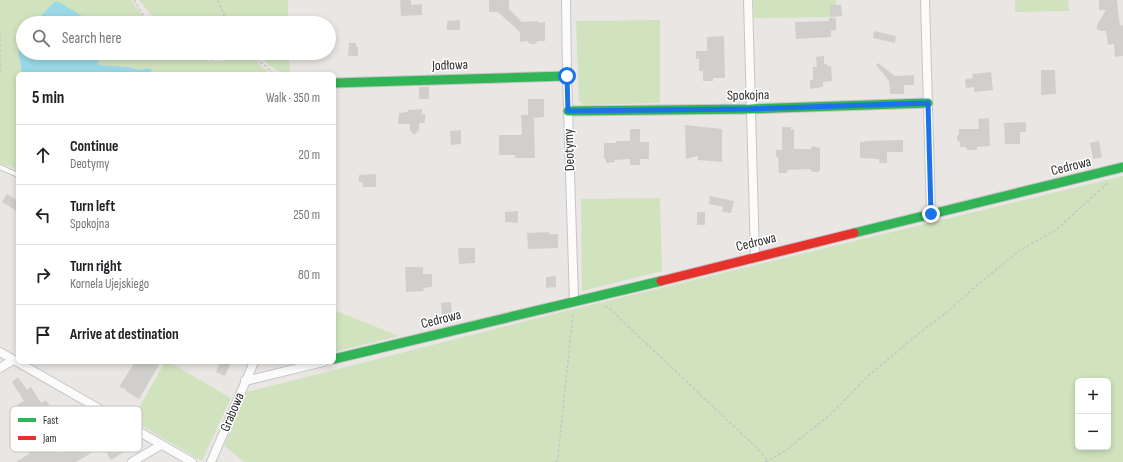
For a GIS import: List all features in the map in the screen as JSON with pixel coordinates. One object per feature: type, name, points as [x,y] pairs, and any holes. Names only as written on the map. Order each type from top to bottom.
[{"type":"street","name":"Deotymy","points":[[566,0],[574,301]]},
{"type":"street","points":[[748,0],[755,257]]},
{"type":"street","points":[[924,0],[931,214]]},
{"type":"street","name":"Jodłowa","points":[[336,83],[567,76]]},
{"type":"street","name":"Spokojna","points":[[568,111],[750,109],[928,103]]},
{"type":"street","name":"Cedrowa","points":[[336,359],[591,298],[1123,167]]},
{"type":"street","points":[[0,352],[16,362]]},
{"type":"street","points":[[0,368],[13,360]]},
{"type":"street","points":[[20,364],[93,406]]},
{"type":"street","name":"Grabowa","points":[[211,462],[253,364]]},
{"type":"street","points":[[245,381],[315,364]]},
{"type":"street","points":[[142,434],[192,462]]},
{"type":"street","points":[[132,462],[161,445]]},
{"type":"lane","points":[[0,167],[16,174]]},
{"type":"path","points":[[134,0],[144,16]]},
{"type":"path","points":[[218,0],[224,16]]},
{"type":"path","points":[[0,34],[0,73]]},
{"type":"path","points":[[258,60],[271,72]]},
{"type":"path","points":[[591,298],[610,309],[761,452],[767,462],[784,451],[831,414],[868,376],[918,334],[945,314],[1020,250],[1056,230],[1112,178]]},
{"type":"path","points":[[556,462],[558,457],[574,301]]},
{"type":"green space","points":[[0,0],[131,0],[142,16],[80,16],[53,3],[41,16],[16,16],[16,60],[20,60],[22,72],[16,72],[16,169],[0,163]]},
{"type":"green space","points":[[139,0],[288,0],[288,16],[152,16]]},
{"type":"green space","points":[[753,0],[836,0],[837,17],[754,18]]},
{"type":"green space","points":[[1015,0],[1068,0],[1069,11],[1015,12]]},
{"type":"green space","points":[[660,20],[660,103],[583,105],[579,100],[576,21]]},
{"type":"green space","points":[[100,60],[254,60],[268,72],[152,72],[152,70],[149,68],[139,70],[128,67],[98,65]]},
{"type":"green space","points":[[264,60],[289,60],[290,72],[280,72]]},
{"type":"green space","points":[[1123,176],[1123,462],[245,462],[224,446],[247,392],[578,308]]},
{"type":"green space","points":[[660,198],[662,271],[582,291],[581,199]]},
{"type":"green space","points":[[336,311],[399,336],[336,352]]},
{"type":"green space","points":[[164,364],[172,364],[231,398],[202,461],[142,426],[142,406],[140,406]]},
{"type":"water","points":[[57,1],[82,16],[41,16],[53,3]]},
{"type":"water","points":[[20,60],[99,60],[98,65],[128,67],[139,70],[149,68],[152,70],[152,72],[22,72]]},
{"type":"building","points":[[400,0],[411,0],[411,5],[422,4],[422,15],[401,16]]},
{"type":"building","points":[[489,0],[509,0],[509,9],[522,22],[545,22],[545,41],[538,41],[535,44],[530,44],[527,41],[520,42],[520,32],[498,12],[489,12]]},
{"type":"building","points":[[1099,0],[1117,0],[1120,26],[1123,25],[1123,56],[1115,57],[1114,44],[1108,45],[1106,31],[1100,31],[1097,29],[1097,25],[1106,10],[1099,10]]},
{"type":"building","points":[[830,5],[841,5],[842,16],[830,17]]},
{"type":"building","points":[[829,18],[836,18],[836,30],[831,31],[831,37],[796,39],[795,22],[829,21]]},
{"type":"building","points":[[460,20],[460,30],[447,30],[447,21]]},
{"type":"building","points":[[874,31],[896,36],[895,43],[873,38]]},
{"type":"building","points":[[724,36],[725,78],[713,78],[713,81],[703,81],[703,71],[699,71],[699,59],[696,59],[696,51],[707,51],[707,37]]},
{"type":"building","points":[[349,43],[356,43],[356,47],[358,47],[358,56],[348,56]]},
{"type":"building","points":[[824,56],[824,64],[831,66],[832,81],[823,82],[823,87],[810,89],[810,80],[813,80],[813,67],[817,67],[816,57]]},
{"type":"building","points":[[878,63],[895,76],[914,75],[914,85],[904,85],[904,94],[890,94],[889,81],[876,65]]},
{"type":"building","points":[[1041,70],[1055,70],[1056,94],[1041,95]]},
{"type":"building","points":[[991,72],[993,90],[974,92],[974,87],[966,88],[965,79],[973,78],[972,74]]},
{"type":"building","points":[[419,87],[429,87],[429,99],[419,99]]},
{"type":"building","points":[[528,99],[544,99],[544,117],[534,118],[535,158],[515,158],[515,155],[499,155],[499,135],[522,135],[521,115],[528,115]]},
{"type":"building","points":[[422,109],[422,114],[425,114],[425,123],[419,123],[419,130],[414,135],[410,130],[410,124],[398,124],[399,113],[408,112],[408,110]]},
{"type":"building","points":[[989,118],[990,146],[977,147],[977,150],[967,150],[966,147],[960,147],[960,142],[957,140],[959,129],[979,129],[978,119]]},
{"type":"building","points":[[1026,122],[1026,132],[1020,132],[1020,144],[1005,144],[1004,123]]},
{"type":"building","points":[[685,125],[722,129],[722,162],[698,160],[698,156],[686,159]]},
{"type":"building","points":[[782,127],[791,127],[791,130],[794,129],[794,149],[811,149],[812,146],[820,148],[820,170],[818,172],[813,172],[810,169],[787,170],[787,173],[779,173],[776,150],[782,150]]},
{"type":"building","points":[[630,129],[640,129],[640,142],[649,142],[649,159],[640,159],[640,165],[630,165],[630,159],[615,160],[615,162],[606,163],[606,159],[604,159],[604,143],[630,141]]},
{"type":"building","points":[[461,130],[461,144],[451,145],[450,131]]},
{"type":"building","points":[[903,140],[903,152],[887,152],[887,163],[879,163],[879,159],[860,158],[860,142]]},
{"type":"building","points":[[1099,141],[1102,157],[1093,159],[1090,143]]},
{"type":"building","points":[[376,174],[376,187],[363,187],[362,182],[359,182],[359,175]]},
{"type":"building","points":[[7,194],[16,200],[16,211],[2,202]]},
{"type":"building","points":[[710,196],[734,201],[731,213],[722,212],[723,207],[709,204]]},
{"type":"building","points":[[518,211],[518,223],[505,222],[505,212]]},
{"type":"building","points":[[697,212],[705,212],[705,225],[697,225]]},
{"type":"building","points":[[549,232],[549,234],[558,234],[558,248],[528,249],[527,233]]},
{"type":"building","points":[[458,248],[475,248],[475,263],[459,264]]},
{"type":"building","points":[[405,267],[423,267],[423,274],[432,274],[432,287],[423,288],[424,291],[406,292]]},
{"type":"building","points":[[556,276],[556,287],[546,288],[546,277]]},
{"type":"building","points":[[451,302],[452,314],[442,315],[441,303]]},
{"type":"building","points":[[134,364],[159,365],[139,399],[126,391],[126,389],[119,387]]},
{"type":"building","points":[[219,364],[230,364],[225,376],[216,372]]},
{"type":"building","points":[[18,377],[27,390],[31,387],[41,403],[46,400],[50,406],[15,406],[24,401],[12,382]]},
{"type":"building","points":[[28,452],[93,452],[76,462],[16,462],[29,454]]},
{"type":"building","points":[[106,452],[124,452],[111,460]]},
{"type":"traffic: fast","points":[[336,83],[567,76]]},
{"type":"traffic: fast","points":[[568,111],[750,109],[928,103]]},
{"type":"traffic: fast","points":[[854,233],[1123,167]]},
{"type":"traffic: fast","points":[[336,359],[661,281]]},
{"type":"traffic: jam","points":[[661,281],[854,233]]},
{"type":"route","points":[[567,76],[568,111],[750,109],[928,103],[931,214]]}]
